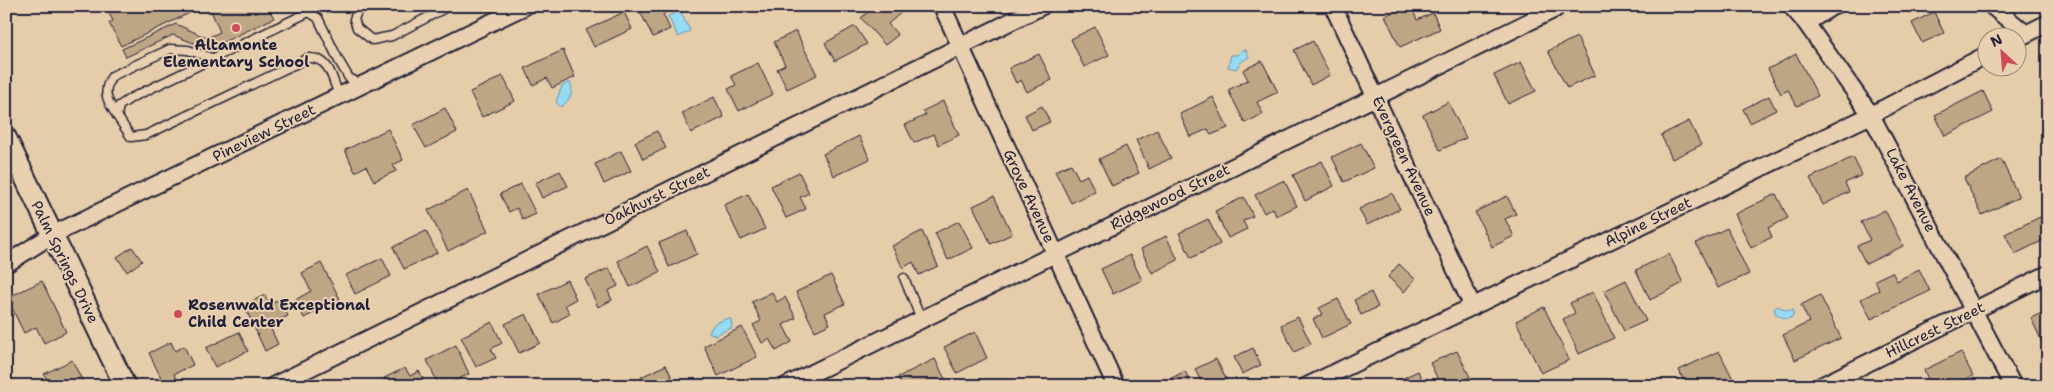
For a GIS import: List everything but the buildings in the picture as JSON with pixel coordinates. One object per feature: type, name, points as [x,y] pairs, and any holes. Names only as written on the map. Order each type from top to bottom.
[{"type":"street","name":"Pineview Street","points":[[6,264],[52,235],[525,6]]},
{"type":"street","name":"Grove Avenue","points":[[942,6],[1116,386]]},
{"type":"street","name":"Oakhurst Street","points":[[274,386],[1042,6]]},
{"type":"street","name":"Evergreen Avenue","points":[[1334,6],[1473,307]]},
{"type":"street","name":"Lake Avenue","points":[[1791,6],[1806,23],[1871,115],[2013,386]]},
{"type":"street","points":[[1806,23],[1833,6]]},
{"type":"street","points":[[1992,6],[2013,28]]},
{"type":"street","name":"Ridgewood Street","points":[[786,386],[1555,10]]},
{"type":"street","points":[[2026,35],[2048,24]]},
{"type":"street","name":"Alpine Street","points":[[1307,386],[1871,115],[1976,60]]},
{"type":"street","name":"Palm Springs Drive","points":[[6,138],[125,386]]},
{"type":"street","name":"Hillcrest Street","points":[[1821,386],[2048,274]]},
{"type":"lane","points":[[363,6],[358,10],[354,20],[357,28],[372,40],[392,36],[449,6]]},
{"type":"lane","points":[[118,117],[120,106],[131,98],[309,12],[318,18],[349,78],[363,84]]},
{"type":"lane","points":[[212,58],[188,50],[170,49],[112,76],[106,84],[106,101],[131,137],[146,135],[308,58],[318,57],[325,62],[339,96]]},
{"type":"lane","points":[[904,278],[921,319]]},
{"type":"water","points":[[680,11],[690,31],[678,37],[668,16]]},
{"type":"water","points":[[1246,50],[1249,57],[1241,62],[1236,69],[1228,67],[1231,55],[1236,55]]},
{"type":"water","points":[[570,82],[572,90],[570,96],[561,107],[556,102],[562,86]]},
{"type":"water","points":[[1778,306],[1785,310],[1793,310],[1793,317],[1786,319],[1776,314],[1774,309]]},
{"type":"water","points":[[725,319],[731,319],[732,328],[716,336],[709,332],[714,324]]},
{"type":"place","name":"Altamonte Elementary School","points":[[236,28]]},
{"type":"place","name":"Rosenwald Exceptional Child Center","points":[[178,314]]}]
